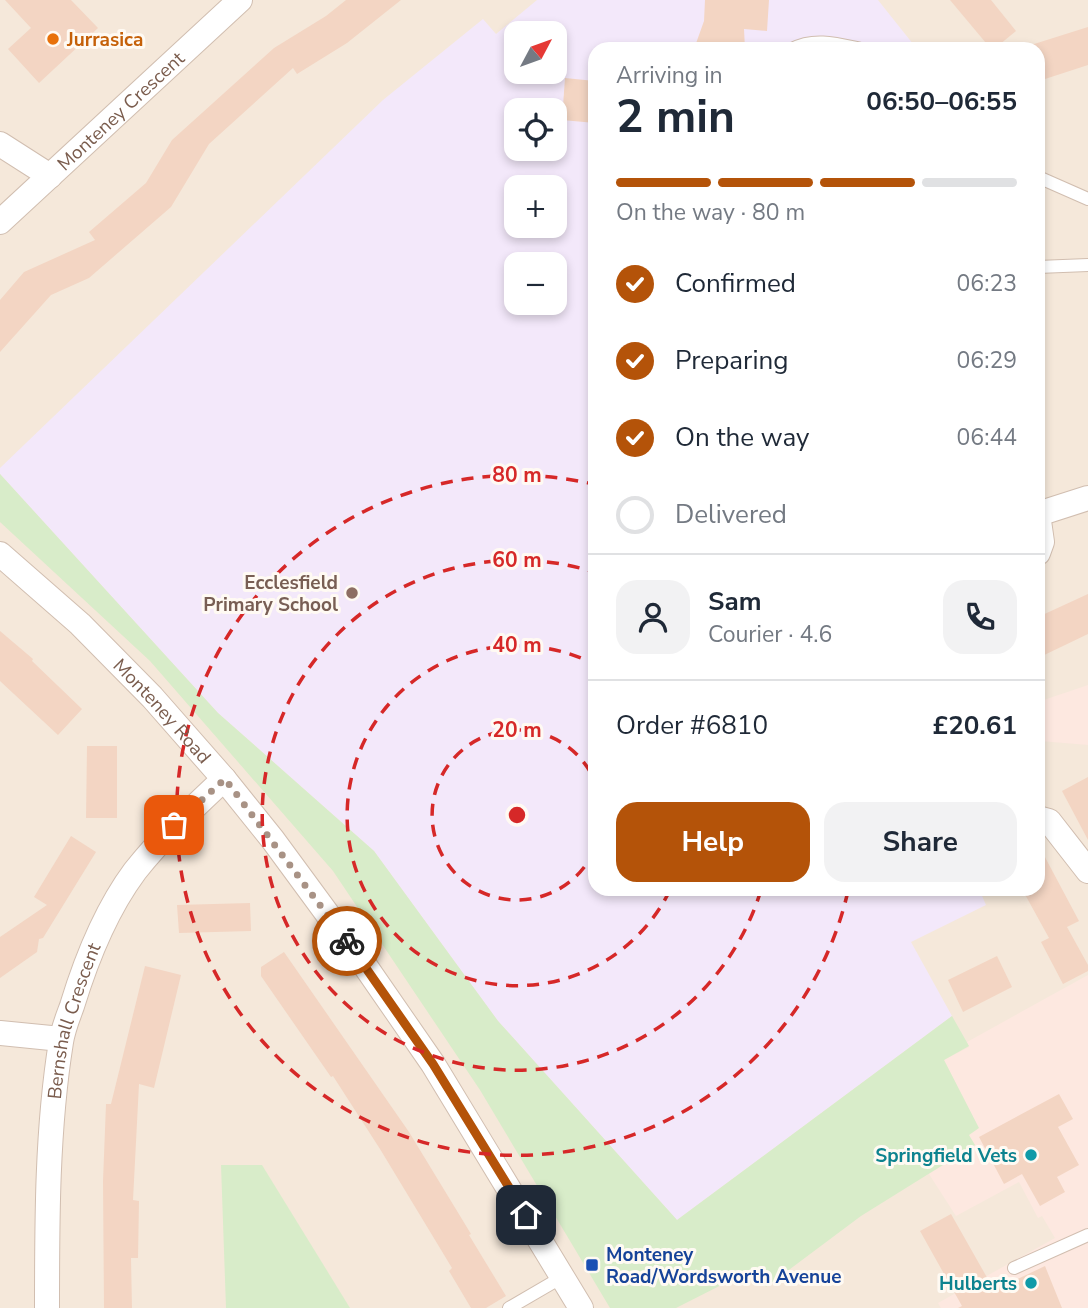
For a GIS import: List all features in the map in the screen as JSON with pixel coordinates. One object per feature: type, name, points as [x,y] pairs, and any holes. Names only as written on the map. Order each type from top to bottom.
[{"type":"street","name":"Monteney Crescent","points":[[0,222],[240,0]]},
{"type":"street","points":[[0,144],[50,176]]},
{"type":"street","points":[[1045,512],[1088,498]]},
{"type":"street","name":"Monteney Road","points":[[0,554],[80,624],[152,697],[225,779],[359,957],[433,1064],[581,1308]]},
{"type":"street","name":"Bernshall Crescent","points":[[47,1308],[51,1148],[61,1039],[79,983],[106,919],[134,873],[174,825],[225,779]]},
{"type":"street","points":[[1045,820],[1049,821],[1088,871]]},
{"type":"street","points":[[0,1032],[61,1039]]},
{"type":"lane","points":[[1045,180],[1088,199]]},
{"type":"lane","points":[[1045,267],[1088,265]]},
{"type":"lane","points":[[1014,1268],[1088,1236]]},
{"type":"lane","points":[[509,1308],[564,1276]]},
{"type":"shaded area","points":[[0,0],[1088,0],[1088,1308],[0,1308]]},
{"type":"shaded area","name":"Ecclesfield Primary School","points":[[537,0],[878,0],[911,42],[588,42],[588,896],[982,896],[986,905],[911,942],[952,1016],[677,1220],[498,1021],[374,851],[218,713],[0,474],[0,468],[383,100],[483,19],[496,34],[504,27],[504,84],[567,84],[567,21],[512,21]]},
{"type":"shaded area","points":[[1088,685],[1088,745],[1045,741],[1045,700]]},
{"type":"shaded area","points":[[1088,975],[1088,1308],[941,1308],[938,1303],[1055,1238],[1042,1216],[1038,1218],[1019,1182],[956,1216],[929,1174],[975,1145],[968,1135],[978,1128],[944,1060],[969,1047],[967,1042]]},
{"type":"green space","points":[[0,474],[218,713],[374,851],[498,1021],[677,1220],[952,1016],[969,1046],[944,1060],[979,1128],[969,1135],[975,1145],[861,1216],[766,1287],[755,1268],[676,1308],[610,1308],[480,1090],[333,871],[150,661],[0,522]]},
{"type":"green space","points":[[221,1165],[262,1165],[350,1308],[226,1308]]},
{"type":"building","name":"Jurrasica","points":[[5,0],[71,0],[98,28],[39,83],[8,49],[31,28]]},
{"type":"building","points":[[346,0],[401,0],[347,43],[297,74],[293,68],[209,144],[171,207],[89,278],[51,295],[0,352],[0,300],[24,272],[95,240],[89,232],[146,183],[172,140],[274,48],[326,16]]},
{"type":"building","points":[[705,0],[769,0],[767,31],[744,29],[745,42],[696,42],[704,21]]},
{"type":"building","points":[[950,0],[991,0],[1016,31],[1003,42],[985,42]]},
{"type":"building","points":[[1088,27],[1088,65],[1045,79],[1045,42],[1040,42]]},
{"type":"building","points":[[567,78],[588,80],[588,122],[567,120],[567,98],[564,98]]},
{"type":"building","points":[[1088,594],[1088,634],[1045,655],[1045,614]]},
{"type":"building","points":[[0,631],[33,659],[32,661],[82,709],[58,735],[0,681]]},
{"type":"building","points":[[87,746],[117,746],[117,818],[86,818]]},
{"type":"building","points":[[1088,777],[1088,840],[1062,791]]},
{"type":"building","points":[[71,836],[96,852],[43,938],[39,939],[37,952],[0,978],[0,937],[47,905],[34,897]]},
{"type":"building","points":[[1045,857],[1079,921],[1067,927],[1088,965],[1088,971],[1063,984],[1041,942],[1049,938],[1026,896],[1045,896]]},
{"type":"building","points":[[250,903],[251,931],[179,933],[177,905]]},
{"type":"building","points":[[284,952],[409,1132],[506,1296],[486,1308],[471,1308],[449,1271],[452,1268],[380,1149],[333,1076],[331,1077],[261,976],[261,967]]},
{"type":"building","points":[[997,956],[1012,987],[963,1012],[948,980]]},
{"type":"building","points":[[145,966],[181,975],[154,1088],[139,1084],[133,1200],[139,1201],[138,1258],[131,1258],[132,1308],[104,1308],[103,1181],[106,1104],[111,1104]]},
{"type":"building","name":"Springfield Vets","points":[[1059,1094],[1073,1119],[1058,1127],[1079,1165],[1057,1177],[1065,1192],[1040,1206],[1022,1174],[1004,1184],[979,1137]]},
{"type":"building","points":[[951,1214],[989,1281],[996,1278],[1001,1287],[1045,1266],[1062,1308],[958,1308],[962,1306],[920,1231]]},
{"type":"way so far","points":[[174,825],[225,779],[347,941]]},
{"type":"place","name":"Jurrasica","points":[[53,39]]},
{"type":"place","name":"Ecclesfield Primary School","points":[[352,593]]},
{"type":"place","name":"Springfield Vets","points":[[1031,1155]]},
{"type":"place","name":"Monteney Road/Wordsworth Avenue","points":[[592,1265]]},
{"type":"place","name":"Hulberts","points":[[1031,1283]]},
{"type":"route","points":[[347,941],[433,1064],[526,1215]]}]
